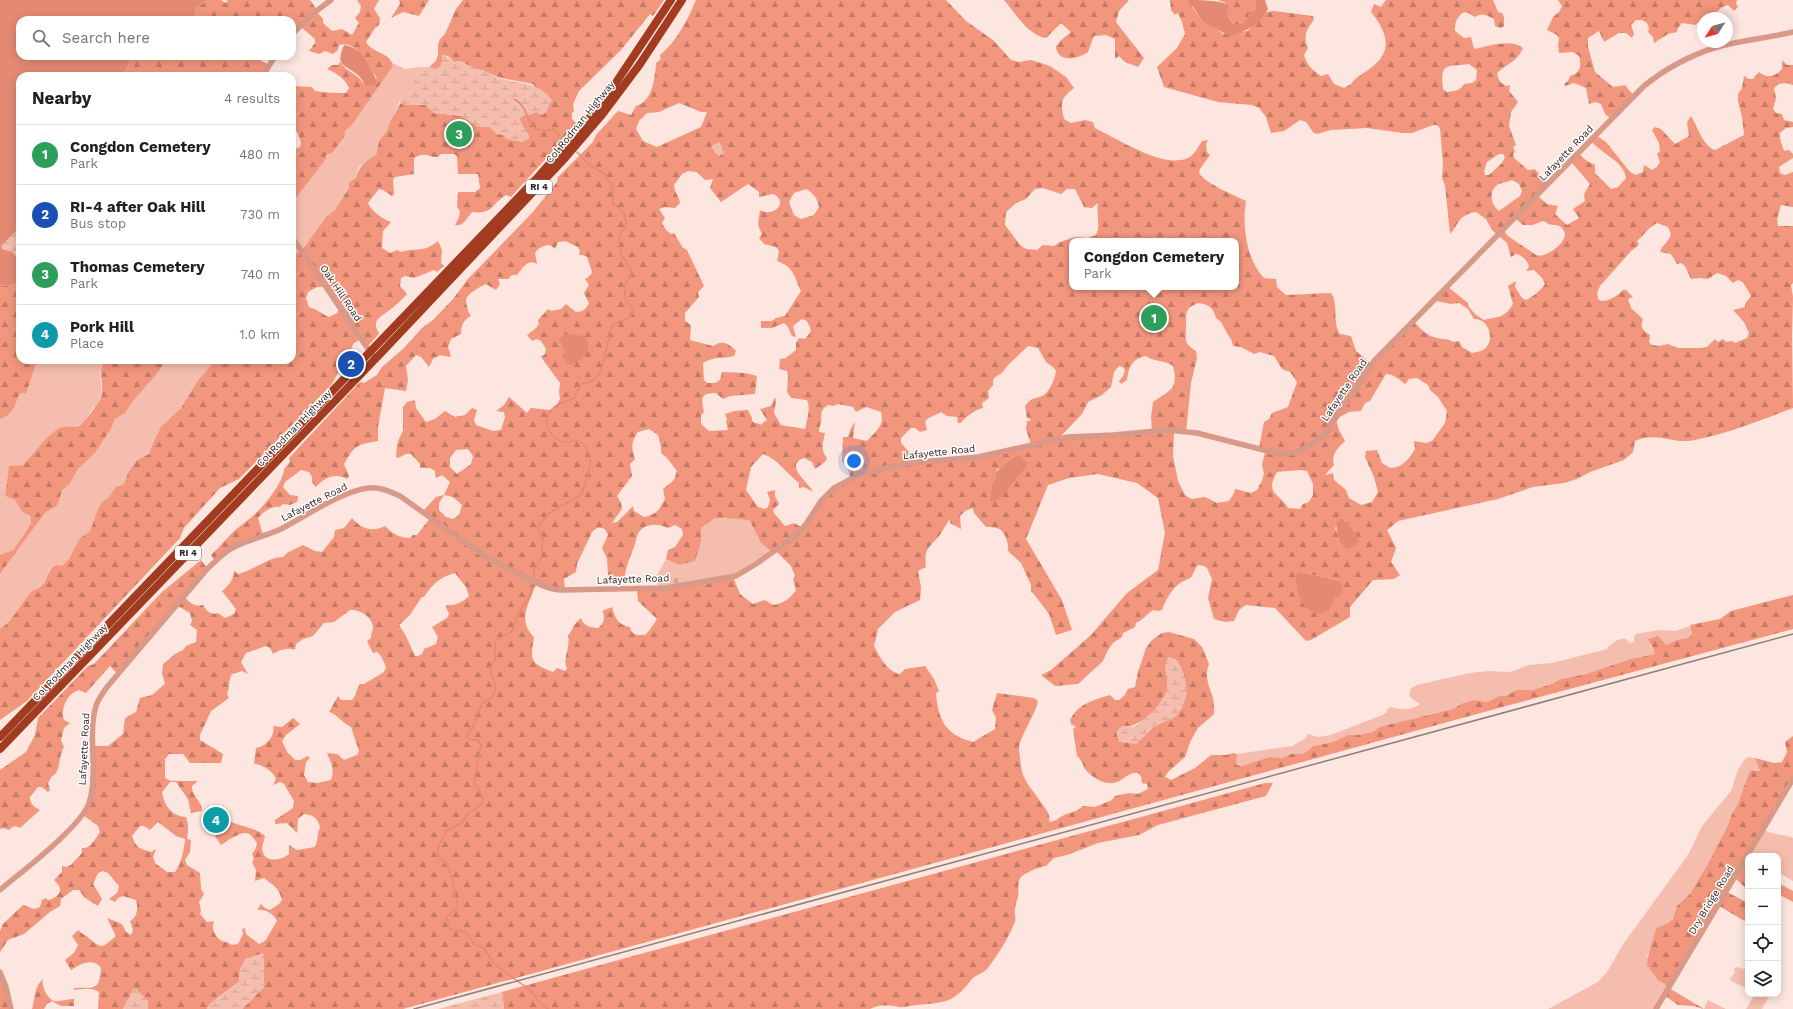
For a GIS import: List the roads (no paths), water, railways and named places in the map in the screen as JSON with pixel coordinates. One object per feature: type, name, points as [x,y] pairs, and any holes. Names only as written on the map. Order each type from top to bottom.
[{"type":"highway","name":"Col Rodman Highway","points":[[0,749],[373,355],[539,176],[587,121],[629,63],[671,0]]},
{"type":"highway","name":"Col Rodman Highway","points":[[0,737],[541,185],[584,136],[640,64],[682,0]]},
{"type":"street","points":[[296,30],[330,0]]},
{"type":"street","name":"Lafayette Road","points":[[0,890],[67,832],[85,810],[89,801],[92,784],[96,705],[107,687],[208,568],[221,555],[235,546],[280,529],[350,493],[367,488],[377,488],[388,490],[400,496],[478,550],[517,574],[548,588],[560,590],[665,588],[736,576],[756,564],[794,537],[806,524],[821,501],[834,488],[851,479],[876,470],[909,463],[978,457],[1068,437],[1113,436],[1168,430],[1197,433],[1279,454],[1298,452],[1308,447],[1325,434],[1374,361],[1644,86],[1658,75],[1674,66],[1716,48],[1793,32]]},
{"type":"street","points":[[265,72],[273,60]]},
{"type":"street","name":"Oak Hill Road","points":[[296,243],[373,355]]},
{"type":"street","name":"Dry Bridge Road","points":[[1656,1009],[1793,779]]},
{"type":"street","points":[[0,972],[6,987],[11,1009]]},
{"type":"waterway","points":[[514,99],[520,103],[533,126],[537,129],[554,129],[560,136]]},
{"type":"waterway","points":[[534,580],[534,570],[541,559],[543,539],[538,527],[549,513],[581,495],[590,466],[589,452],[578,440],[568,442],[562,441],[553,435],[548,426],[547,420],[549,414],[557,405],[574,398],[581,384],[591,382],[596,378],[602,368],[612,326],[629,318],[633,312],[631,306],[626,302],[624,285],[632,275],[632,271],[621,254],[619,241],[620,234],[626,227],[624,214],[616,205],[613,204],[612,185],[605,174],[591,166],[577,152]]},
{"type":"waterway","points":[[533,583],[530,596],[518,613],[512,631],[495,641],[495,660],[490,669],[495,685],[495,691],[492,697],[482,704],[473,727],[466,737],[468,739],[478,740],[481,745],[474,782],[482,796],[482,803],[480,806],[469,812],[462,823],[447,830],[439,845],[438,855],[450,870],[457,902],[456,908],[447,917],[450,928],[455,931],[465,931],[475,945],[484,948],[494,964],[530,990],[540,1003],[548,1009]]},
{"type":"railway","points":[[414,1009],[1793,634]]},
{"type":"place","name":"Thomas Cemetery","points":[[459,134]]},
{"type":"place","name":"Congdon Cemetery","points":[[1154,318]]},
{"type":"place","name":"RI-4 after Oak Hill","points":[[351,364]]},
{"type":"place","name":"Pork Hill","points":[[216,820]]}]
